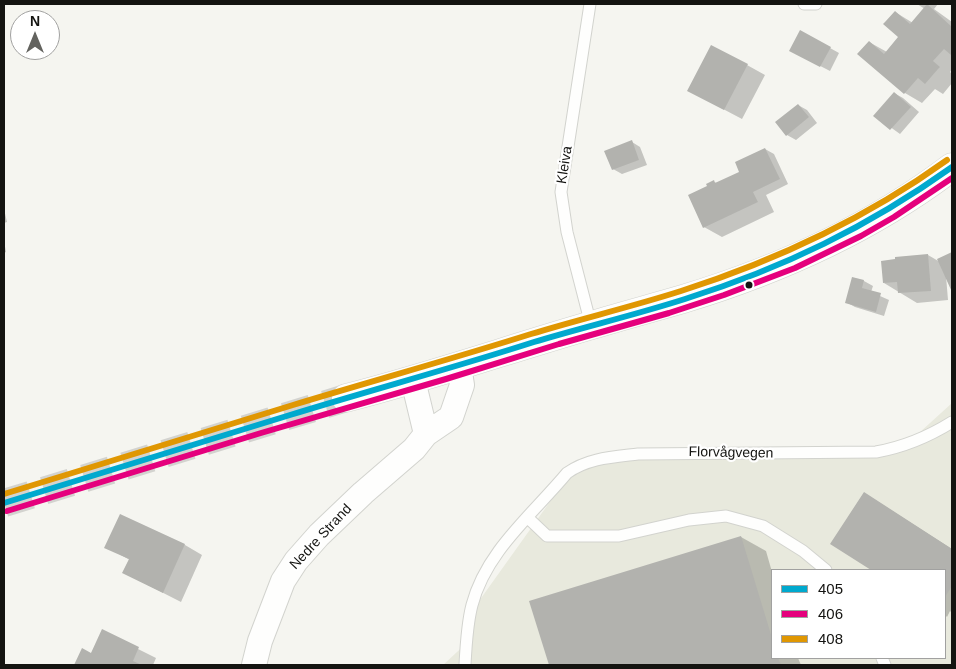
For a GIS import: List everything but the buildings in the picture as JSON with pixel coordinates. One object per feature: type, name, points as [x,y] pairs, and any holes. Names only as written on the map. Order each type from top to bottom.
[{"type":"main road","points":[[346,398],[413,380],[591,325],[684,299],[784,263],[844,236],[882,216],[920,192],[952,167]]},
{"type":"street","name":"Nedre Strand","points":[[254,665],[260,641],[283,581],[296,561],[319,535],[363,493],[414,449],[426,434],[451,416],[462,385],[458,366]]},
{"type":"street","points":[[413,380],[426,434]]},
{"type":"lane","name":"Kleiva","points":[[590,4],[561,192],[567,232],[591,325]]},
{"type":"lane","points":[[804,4],[816,4]]},
{"type":"lane","name":"Florvågvegen","points":[[465,665],[468,622],[472,604],[482,578],[503,546],[567,473],[578,466],[605,457],[680,452],[782,454],[876,452],[901,447],[937,432],[952,422]]},
{"type":"lane","points":[[528,518],[547,536],[619,536],[689,520],[726,516],[762,526],[804,551],[825,569]]},
{"type":"shaded area","points":[[952,403],[952,665],[443,665],[471,639],[469,615],[579,461],[897,453]]},
{"type":"tunnel","points":[[4,503],[346,398]]},
{"type":"transit line","name":"408","points":[[4,494],[293,405],[662,297],[717,279],[820,236],[884,201],[947,160]]},
{"type":"transit line","name":"405","points":[[4,503],[320,406],[666,305],[721,287],[824,244],[889,209],[952,167]]},
{"type":"transit line","name":"406","points":[[7,511],[724,295],[795,268],[861,236],[894,217],[952,178]]}]
